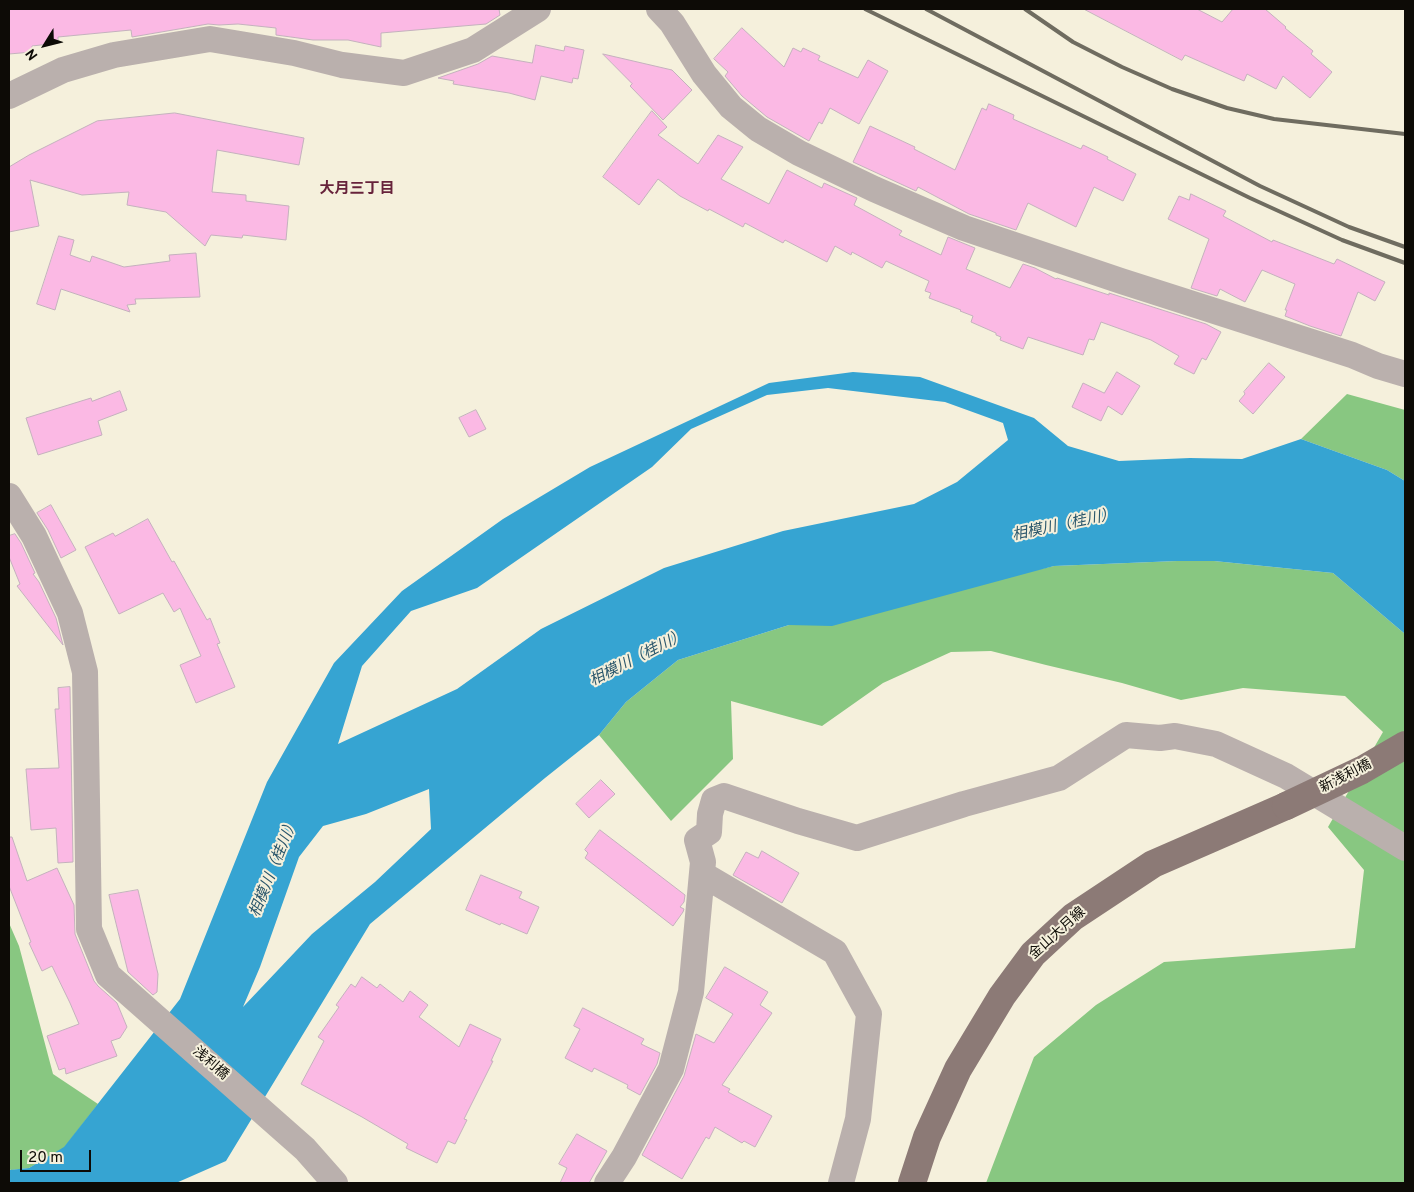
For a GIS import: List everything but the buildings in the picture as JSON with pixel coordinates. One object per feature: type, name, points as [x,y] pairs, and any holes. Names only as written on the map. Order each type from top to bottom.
[{"type":"main road","name":"新浅利橋","points":[[1286,806],[1362,770],[1405,745]]},
{"type":"main road","name":"金山大月線","points":[[912,1183],[927,1137],[958,1069],[1002,996],[1033,954],[1073,917],[1152,864],[1286,806]]},
{"type":"street","points":[[9,96],[63,70],[114,55],[210,38],[294,53],[342,65],[404,73],[473,50],[538,9]]},
{"type":"street","points":[[659,9],[672,23],[704,74],[730,107],[758,129],[799,153],[874,189],[964,228],[1405,374]]},
{"type":"street","name":"浅利橋","points":[[9,496],[34,536],[70,614],[85,672],[89,929],[108,975],[298,1143],[336,1183]]},
{"type":"street","points":[[607,1183],[624,1157],[671,1069],[691,992],[704,862],[697,840],[709,832],[710,814],[714,800],[724,796],[798,821],[857,838],[964,804],[1059,778],[1126,735],[1160,738],[1175,736],[1216,744],[1286,776],[1405,848]]},
{"type":"street","points":[[702,874],[836,952],[869,1014],[858,1119],[841,1183]]},
{"type":"green space","points":[[1347,394],[1405,410],[1405,481],[1387,470],[1301,439]]},
{"type":"green space","points":[[1214,561],[1333,573],[1405,634],[1405,1183],[986,1183],[1034,1057],[1096,1005],[1164,962],[1355,948],[1364,870],[1328,827],[1383,732],[1345,696],[1243,688],[1181,700],[1122,683],[991,651],[951,652],[883,683],[822,726],[731,701],[733,759],[671,821],[599,735],[626,702],[678,660],[789,625],[1054,566]]},
{"type":"green space","points":[[9,923],[19,946],[53,1074],[98,1104],[64,1148],[29,1168],[11,1170],[9,1169]]},
{"type":"water","name":"相模川（桂川）","points":[[853,372],[920,377],[1034,418],[1068,446],[1119,461],[1190,458],[1242,459],[1301,439],[1387,470],[1405,481],[1405,634],[1333,573],[1214,561],[1177,561],[1054,566],[832,626],[789,625],[678,660],[626,702],[599,735],[370,924],[226,1161],[176,1183],[9,1183],[9,1170],[29,1168],[64,1147],[180,999],[267,782],[334,663],[402,591],[503,519],[590,467],[769,383]],"holes":[[[828,388],[945,402],[1003,423],[1008,440],[957,482],[914,504],[783,531],[664,568],[541,629],[457,689],[338,744],[362,666],[411,611],[477,588],[652,467],[691,429],[767,395]],[[429,789],[431,829],[375,882],[312,934],[243,1007],[260,967],[299,857],[323,826],[366,814]]]},
{"type":"railway","points":[[865,9],[1250,198],[1342,240],[1405,263]]},
{"type":"railway","points":[[926,9],[1260,186],[1349,227],[1405,247]]},
{"type":"railway","points":[[1025,9],[1073,42],[1122,67],[1172,89],[1227,108],[1274,119],[1405,134]]},
{"type":"district","name":"大月三丁目","points":[[357,190]]}]
